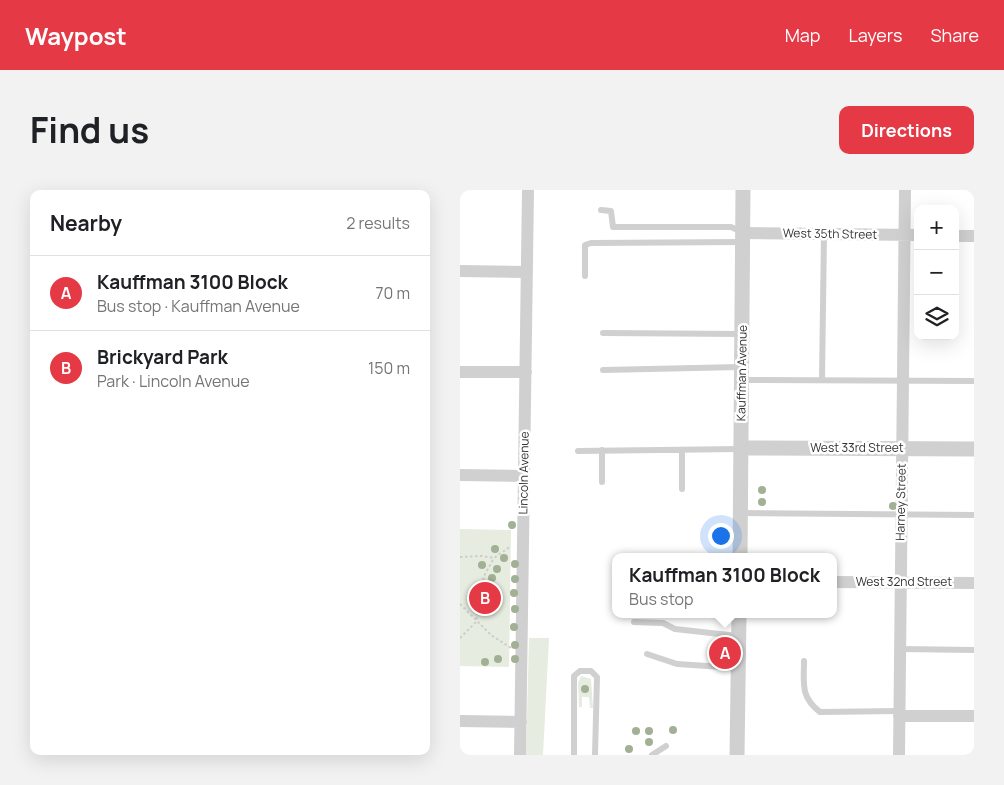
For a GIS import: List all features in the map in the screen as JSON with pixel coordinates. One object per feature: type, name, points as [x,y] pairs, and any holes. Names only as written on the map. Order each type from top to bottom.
[{"type":"street","name":"Lincoln Avenue","points":[[520,755],[528,190]]},
{"type":"street","name":"Kauffman Avenue","points":[[740,553],[744,190]]},
{"type":"street","name":"Harney Street","points":[[899,755],[905,190]]},
{"type":"street","name":"West 35th Street","points":[[743,238],[824,234],[914,236]]},
{"type":"street","points":[[959,236],[974,236]]},
{"type":"street","points":[[460,271],[527,272]]},
{"type":"street","points":[[460,372],[526,372]]},
{"type":"street","name":"West 33rd Street","points":[[741,448],[974,449]]},
{"type":"street","points":[[460,475],[524,476]]},
{"type":"street","name":"West 32nd Street","points":[[837,582],[974,583]]},
{"type":"street","points":[[737,755],[739,618]]},
{"type":"street","points":[[899,713],[974,716]]},
{"type":"street","points":[[460,722],[521,722]]},
{"type":"lane","points":[[601,210],[611,210],[613,227],[730,227],[743,238]]},
{"type":"lane","points":[[822,380],[824,234]]},
{"type":"lane","points":[[585,276],[584,245],[590,243],[743,238]]},
{"type":"lane","points":[[603,333],[742,334]]},
{"type":"lane","points":[[602,370],[741,374],[822,380],[974,381]]},
{"type":"lane","points":[[578,451],[741,448]]},
{"type":"lane","points":[[602,450],[602,482]]},
{"type":"lane","points":[[682,450],[682,489]]},
{"type":"lane","points":[[740,514],[974,515]]},
{"type":"lane","points":[[634,622],[663,623],[675,629],[738,636]]},
{"type":"lane","points":[[900,649],[974,650]]},
{"type":"lane","points":[[647,654],[677,664],[738,668]]},
{"type":"lane","points":[[804,660],[804,693],[810,705],[820,712],[899,713]]},
{"type":"lane","points":[[574,755],[574,676],[580,671],[591,671],[596,677],[595,755]]},
{"type":"lane","points":[[652,755],[666,746]]},
{"type":"path","points":[[460,638],[476,622],[484,576],[494,558],[513,544],[523,544]]},
{"type":"path","points":[[460,557],[482,556],[494,558]]},
{"type":"path","points":[[460,604],[476,622],[506,646],[522,650]]},
{"type":"shaded area","points":[[460,529],[511,530],[509,667],[460,666]]},
{"type":"shaded area","points":[[529,638],[549,638],[543,755],[526,755]]},
{"type":"shaded area","points":[[581,676],[591,679],[593,708],[590,708],[589,697],[582,697],[582,707],[579,707],[578,683]]},
{"type":"place","name":"Brickyard Park","points":[[485,598]]},
{"type":"place","name":"Kauffman 3100 Block","points":[[725,653]]}]
